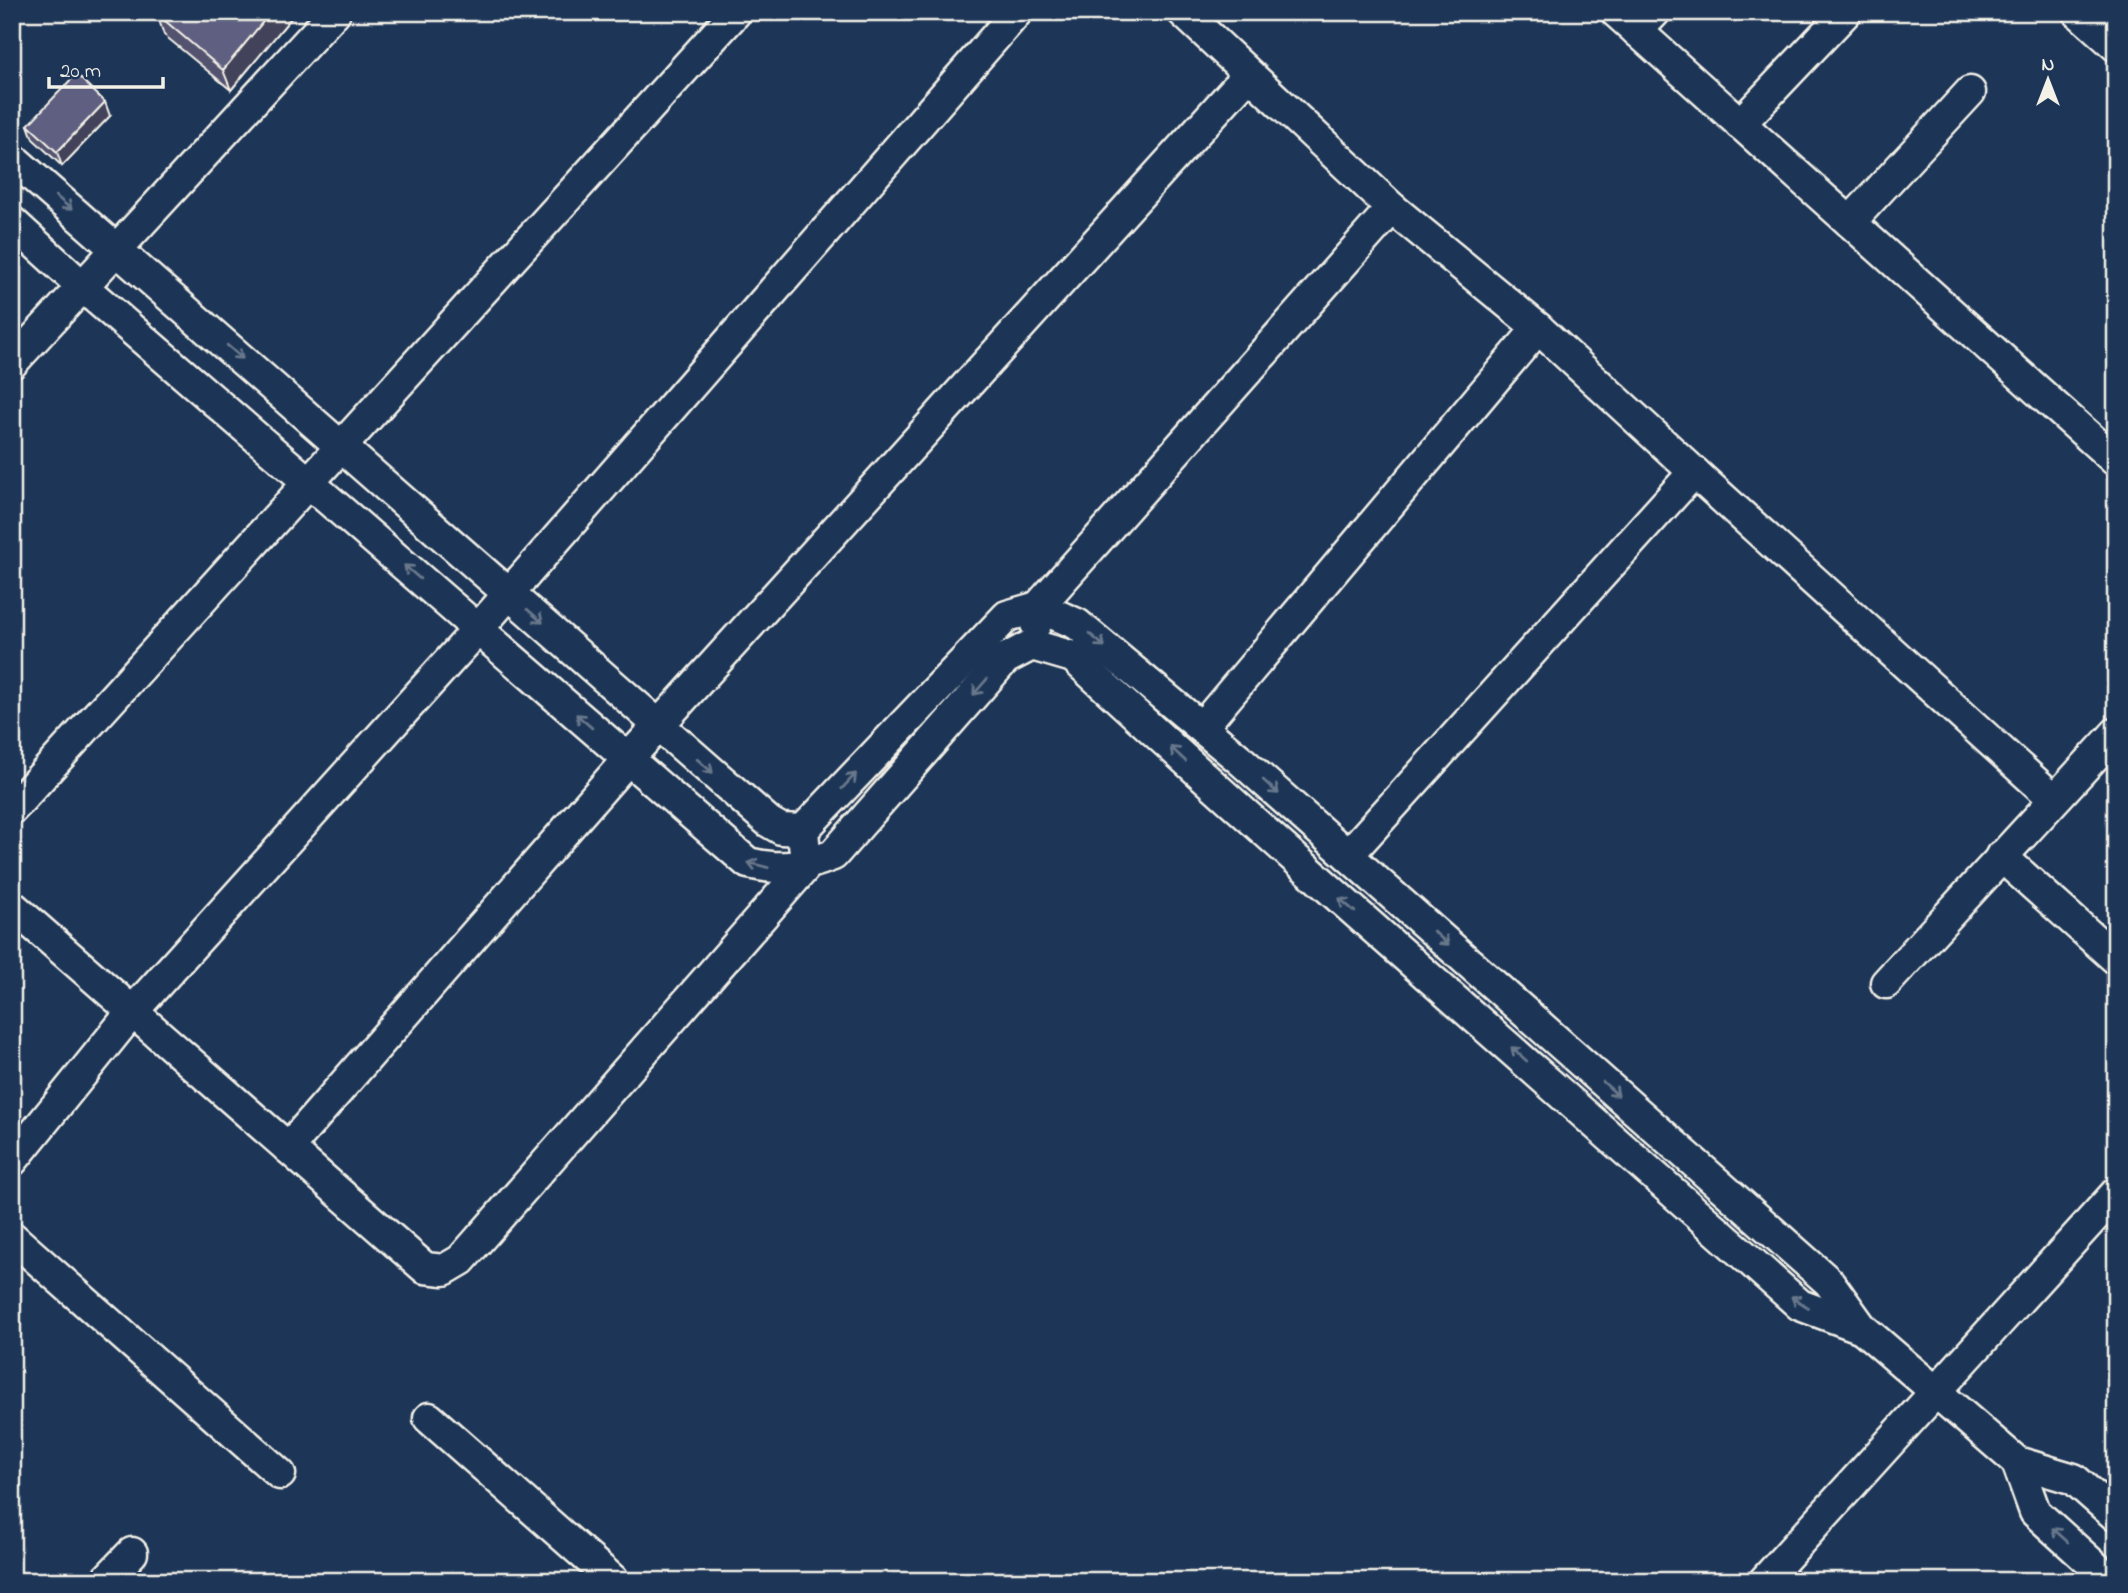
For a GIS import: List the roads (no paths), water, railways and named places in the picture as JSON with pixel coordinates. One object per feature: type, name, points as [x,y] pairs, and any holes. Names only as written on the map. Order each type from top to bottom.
[{"type":"street","points":[[12,363],[84,288],[335,12]]},
{"type":"street","points":[[12,809],[736,12]]},
{"type":"street","points":[[12,1161],[132,1013],[478,629],[1017,12]]},
{"type":"street","points":[[1183,12],[1392,208],[1538,328],[2054,799]]},
{"type":"street","points":[[1740,124],[1846,12]]},
{"type":"street","points":[[2078,12],[2111,32]]},
{"type":"street","points":[[1636,19],[1740,124],[2116,461]]},
{"type":"street","points":[[288,1148],[628,759],[1248,75]]},
{"type":"street","points":[[1850,222],[1970,92]]},
{"type":"street","points":[[12,158],[769,822],[781,829],[803,831]]},
{"type":"street","points":[[12,906],[425,1268],[444,1270],[461,1260],[806,866],[803,831],[1007,616],[1038,607],[1392,208]]},
{"type":"street","points":[[12,222],[84,288],[748,863],[776,870],[806,866],[833,855],[1004,659],[1032,645],[1073,657],[1268,837],[1486,1025],[1800,1305],[1862,1328]]},
{"type":"street","points":[[1202,727],[1538,328]]},
{"type":"street","points":[[1348,855],[1694,471]]},
{"type":"street","points":[[1032,645],[1038,607]]},
{"type":"street","points":[[1038,607],[1077,624],[1202,727],[1829,1282],[1862,1328],[2017,1462],[2074,1479],[2116,1516]]},
{"type":"street","points":[[1886,983],[2116,733]]},
{"type":"street","points":[[2001,856],[2116,960]]},
{"type":"street","points":[[1486,1025],[1509,999]]},
{"type":"street","points":[[1764,1581],[2116,1193]]},
{"type":"street","points":[[12,1237],[280,1474]]},
{"type":"street","points":[[429,1418],[614,1581]]},
{"type":"street","points":[[2017,1462],[2035,1512],[2111,1581]]},
{"type":"street","points":[[106,1581],[132,1553]]}]
